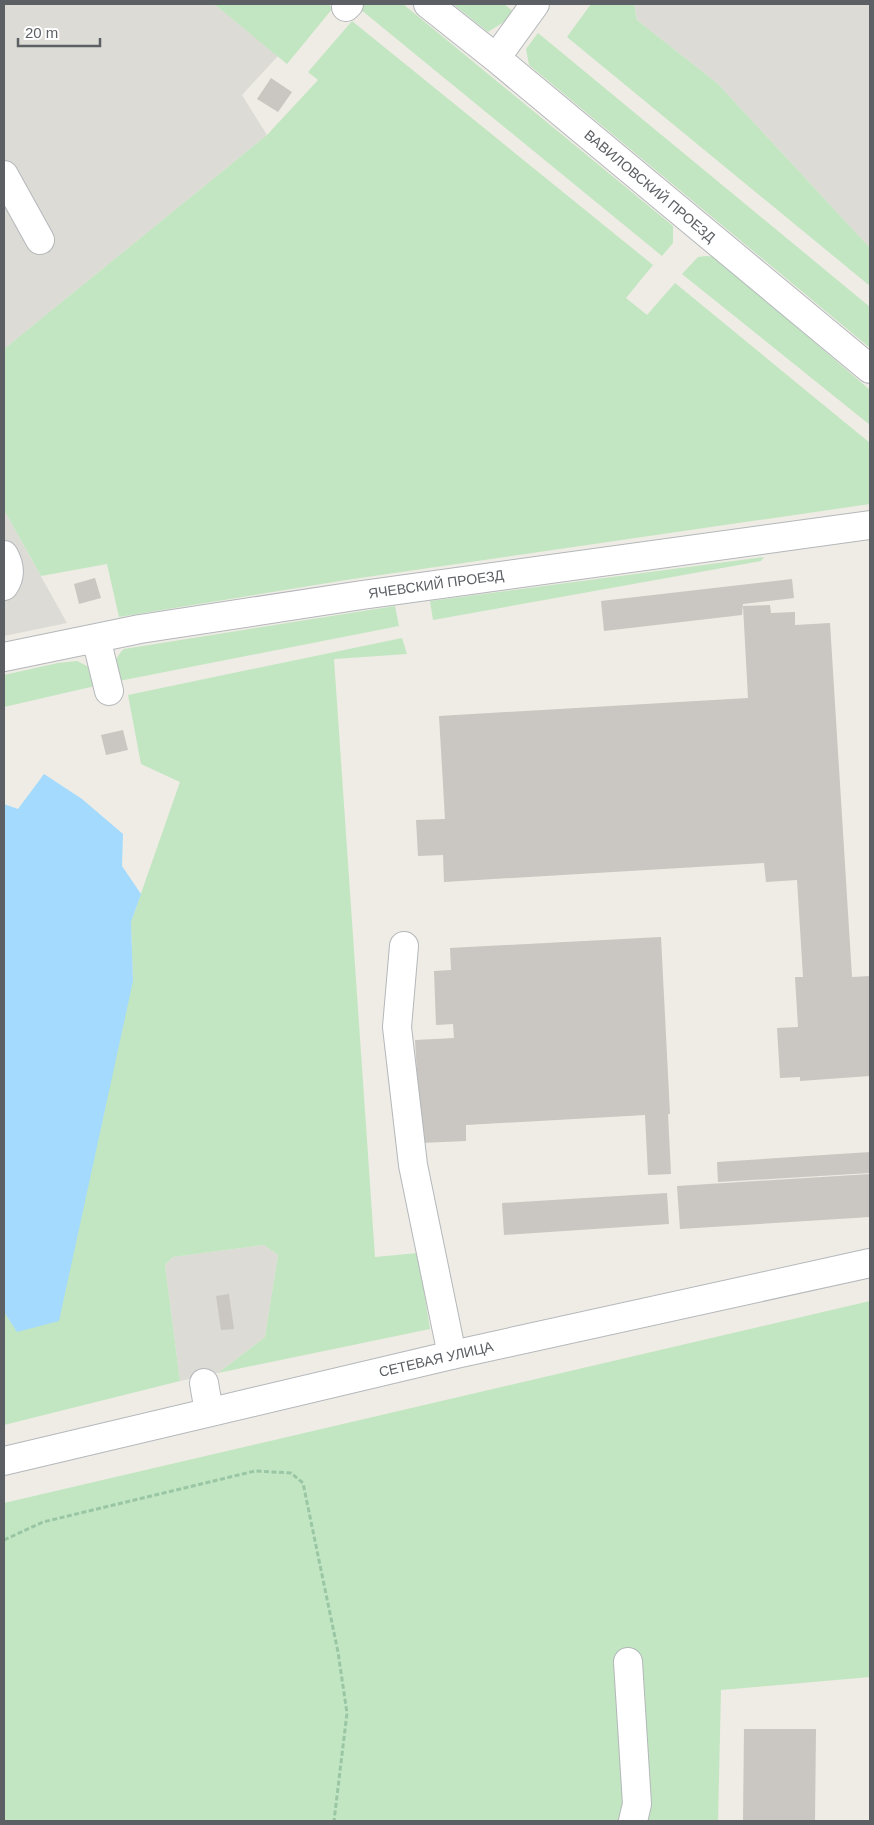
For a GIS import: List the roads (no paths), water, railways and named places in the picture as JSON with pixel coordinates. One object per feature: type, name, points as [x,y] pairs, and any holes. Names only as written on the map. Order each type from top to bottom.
[{"type":"street","name":"ВАВИЛОВСКИЙ ПРОЕЗД","points":[[428,4],[496,58],[870,369]]},
{"type":"street","points":[[496,58],[535,4]]},
{"type":"street","points":[[4,175],[40,240]]},
{"type":"street","name":"ЯЧЕВСКИЙ ПРОЕЗД","points":[[4,657],[140,628],[362,594],[870,524]]},
{"type":"street","points":[[4,555],[9,564],[9,579],[4,586]]},
{"type":"street","points":[[96,638],[109,691]]},
{"type":"street","points":[[404,946],[397,1027],[414,1165],[452,1354]]},
{"type":"street","name":"СЕТЕВАЯ УЛИЦА","points":[[4,1461],[452,1354],[870,1262]]},
{"type":"street","points":[[204,1383],[209,1412]]},
{"type":"street","points":[[628,1662],[636,1804],[634,1821]]},
{"type":"water","points":[[44,774],[82,799],[123,834],[122,866],[141,894],[131,922],[133,981],[59,1321],[17,1332],[4,1312],[4,804],[18,809]]}]
